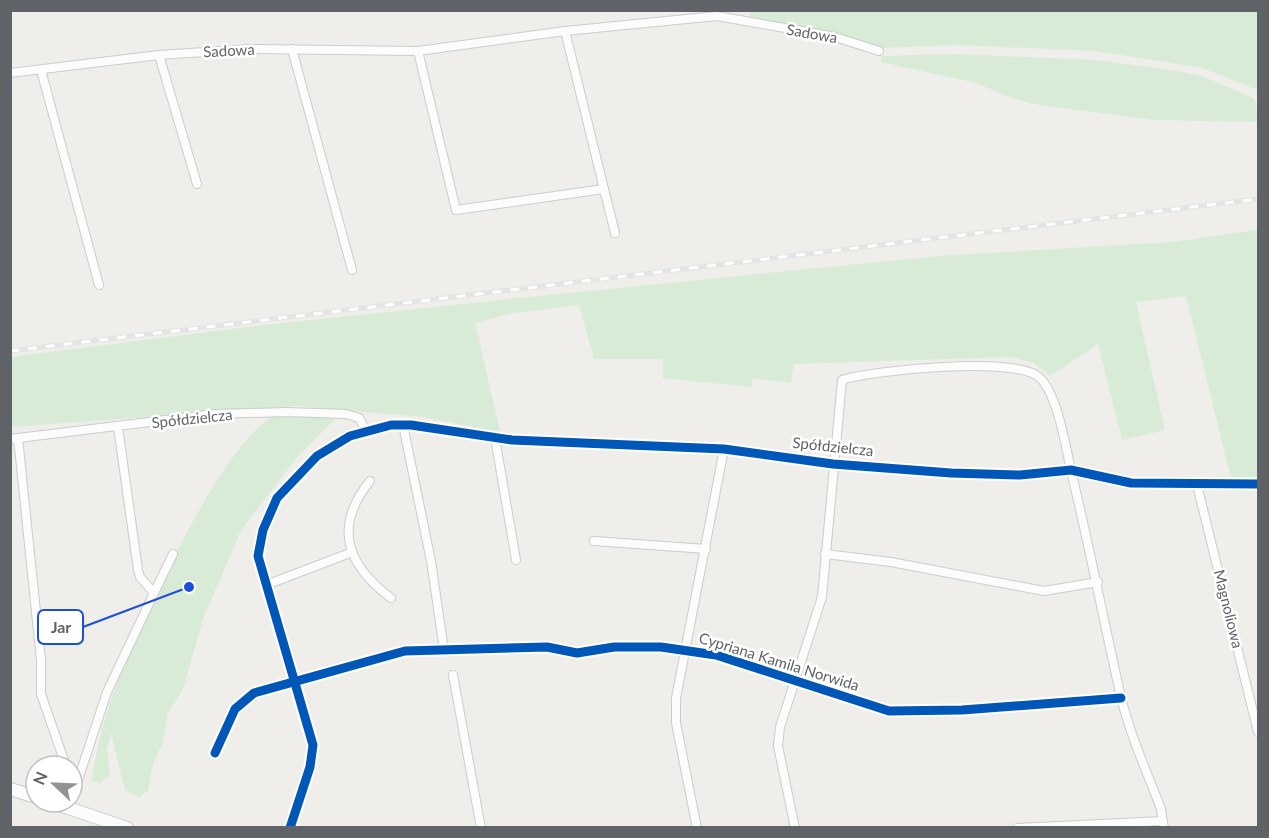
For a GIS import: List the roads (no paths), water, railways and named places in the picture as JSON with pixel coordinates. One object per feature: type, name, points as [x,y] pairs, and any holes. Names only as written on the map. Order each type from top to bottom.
[{"type":"street","name":"Sadowa","points":[[10,73],[159,56],[250,49],[418,51],[663,20],[731,17],[835,37],[879,51]]},
{"type":"street","points":[[565,31],[615,233]]},
{"type":"street","points":[[292,49],[352,270]]},
{"type":"street","points":[[418,51],[456,210],[604,189]]},
{"type":"street","points":[[159,56],[197,184]]},
{"type":"street","points":[[41,70],[99,285]]},
{"type":"street","points":[[795,828],[778,746],[784,708],[822,597],[842,380],[874,372],[993,367],[1026,369],[1044,382],[1049,392],[1071,470],[1098,582],[1121,698],[1164,824],[1017,828]]},
{"type":"street","name":"Spółdzielcza","points":[[14,438],[215,414],[287,412],[346,414],[359,418],[366,430]]},
{"type":"street","points":[[404,425],[431,561],[444,650]]},
{"type":"street","name":"Spółdzielcza","points":[[290,828],[310,767],[313,744],[258,556],[259,543],[277,498],[317,456],[350,436],[366,430],[404,425],[495,438],[724,449],[833,464],[951,473],[1020,475],[1071,470],[1131,483],[1197,486],[1258,484]]},
{"type":"street","points":[[118,427],[138,570],[140,577],[154,593]]},
{"type":"street","points":[[14,438],[41,660],[41,694],[62,754]]},
{"type":"street","points":[[495,438],[516,560]]},
{"type":"street","points":[[697,828],[676,723],[676,698],[724,449]]},
{"type":"street","points":[[370,482],[353,508],[348,525],[350,553],[371,583],[392,598]]},
{"type":"street","name":"Magnoliowa","points":[[1197,486],[1258,732]]},
{"type":"street","points":[[594,541],[706,549]]},
{"type":"street","points":[[266,585],[350,553]]},
{"type":"street","points":[[84,757],[107,692],[173,554]]},
{"type":"street","points":[[825,554],[891,562],[1044,591],[1098,582]]},
{"type":"street","name":"Cypriana Kamila Norwida","points":[[215,753],[235,709],[254,693],[405,651],[547,647],[577,653],[614,647],[687,650],[716,655],[889,711],[986,709],[1121,698]]},
{"type":"street","points":[[453,675],[481,828]]},
{"type":"street","points":[[84,813],[127,828]]},
{"type":"railway","points":[[10,351],[1258,199]]},
{"type":"place","name":"Jar","points":[[189,587]]}]
